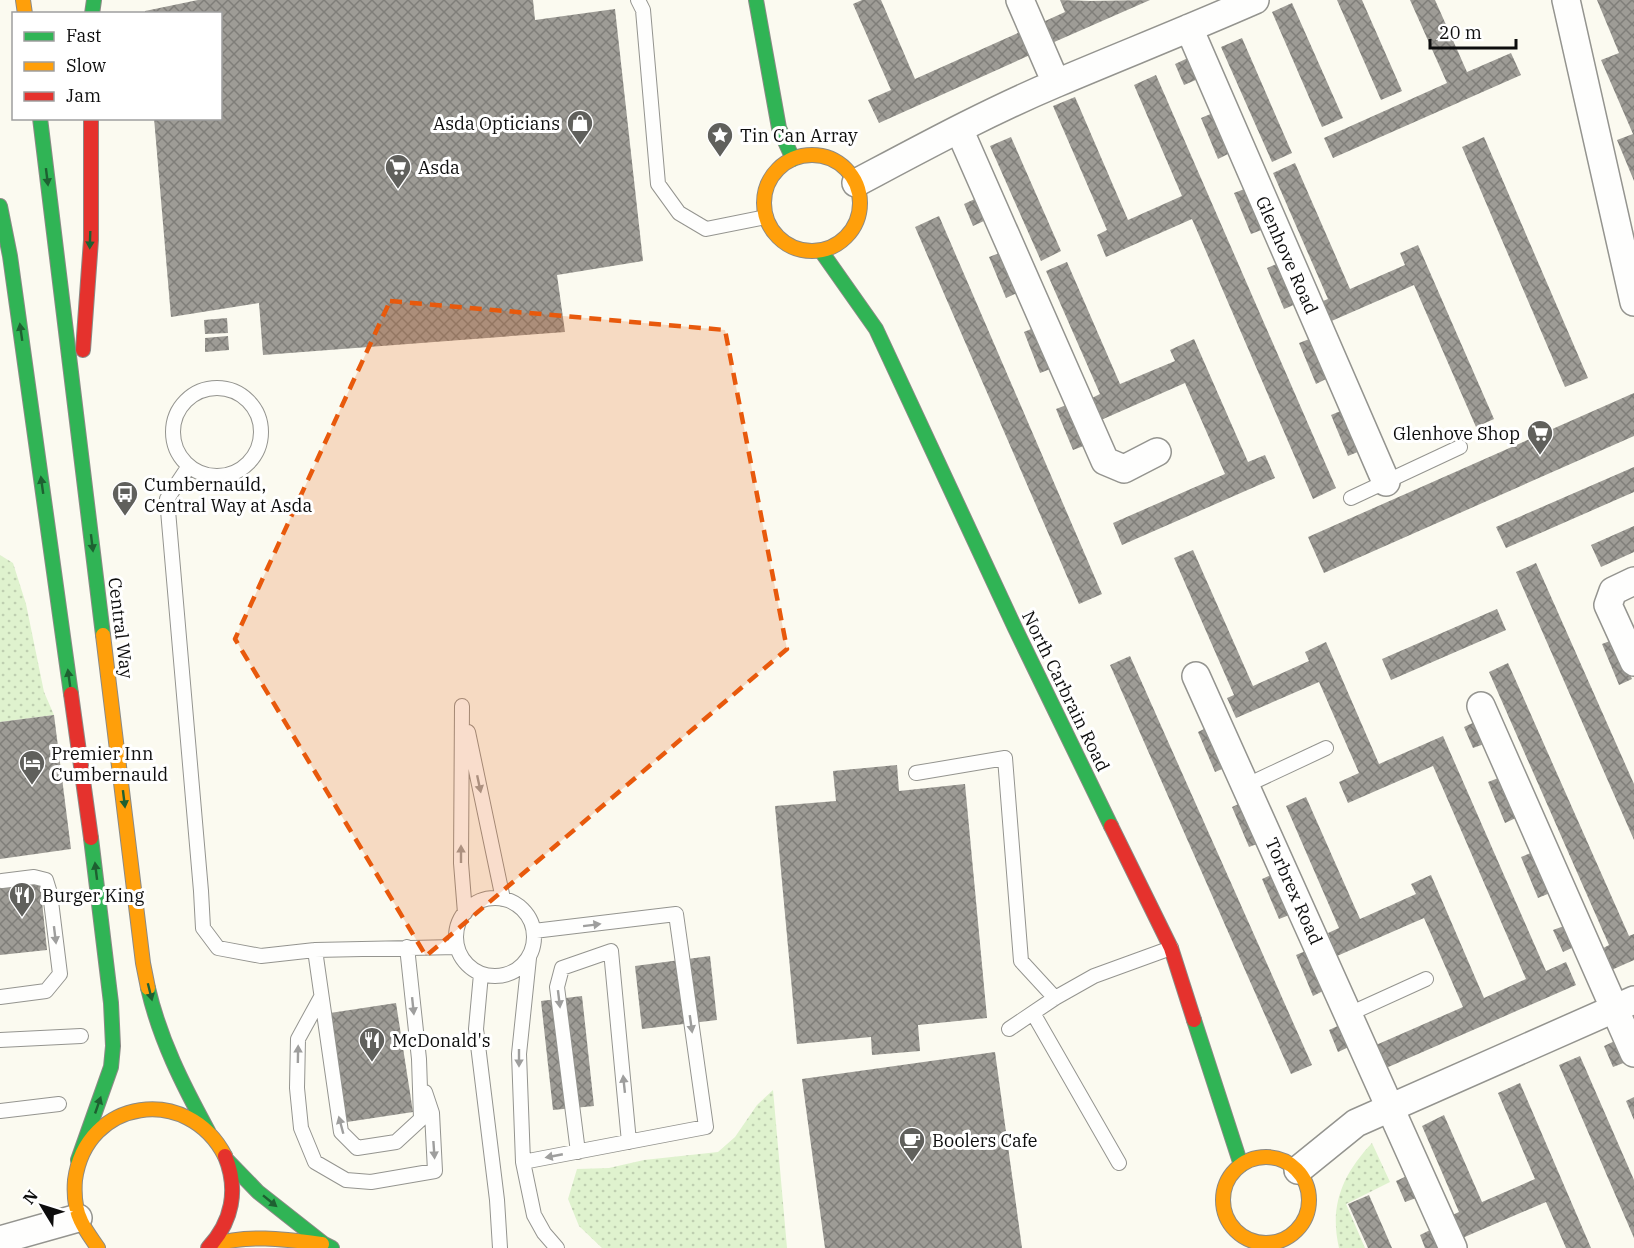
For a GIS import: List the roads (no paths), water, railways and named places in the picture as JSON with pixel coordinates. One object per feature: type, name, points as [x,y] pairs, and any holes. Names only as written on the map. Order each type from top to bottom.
[{"type":"main road","points":[[756,0],[779,128],[793,159]]},
{"type":"main road","name":"Central Way","points":[[40,120],[143,963],[157,1022],[182,1082],[208,1131],[220,1144],[228,1161]]},
{"type":"main road","points":[[77,422],[91,240],[91,120]]},
{"type":"main road","points":[[807,155],[822,156],[836,161],[848,170],[856,183],[860,197],[860,212],[847,237],[835,246],[821,251],[793,248],[772,230],[766,217],[764,203],[766,190],[772,177],[793,159],[807,155]]},
{"type":"main road","points":[[0,206],[10,256],[95,865],[112,1019],[111,1066],[78,1160],[73,1183],[74,1206],[78,1218],[86,1234],[97,1248]]},
{"type":"main road","name":"North Carbrain Road","points":[[821,251],[876,329],[1015,628],[1171,948],[1241,1165]]},
{"type":"main road","points":[[10,354],[35,432]]},
{"type":"main road","points":[[78,1160],[93,1136],[116,1118],[129,1113],[143,1110],[171,1111],[197,1122],[208,1131]]},
{"type":"main road","points":[[1278,1158],[1298,1170],[1307,1185],[1309,1199],[1307,1213],[1301,1225],[1281,1245],[1249,1240],[1233,1234],[1224,1210],[1223,1197],[1232,1174],[1241,1165],[1252,1159],[1278,1158]]},
{"type":"main road","points":[[228,1161],[258,1192],[328,1246]]},
{"type":"main road","points":[[209,1246],[222,1231],[230,1214],[233,1178],[228,1161]]},
{"type":"main road","points":[[209,1246],[230,1238],[267,1237],[328,1246]]},
{"type":"street","points":[[1020,0],[1056,83]]},
{"type":"street","points":[[856,183],[959,129],[1056,83],[1115,61],[1255,0]]},
{"type":"street","points":[[1566,0],[1634,302]]},
{"type":"street","name":"Glenhove Road","points":[[1189,28],[1386,482]]},
{"type":"street","points":[[959,129],[1106,461],[1124,469],[1156,452]]},
{"type":"street","points":[[1634,581],[1613,591],[1608,605],[1634,662]]},
{"type":"street","name":"Torbrex Road","points":[[1196,676],[1350,1014],[1453,1248]]},
{"type":"street","points":[[1481,706],[1624,1004],[1634,1053]]},
{"type":"street","points":[[1298,1170],[1356,1124],[1624,1004]]},
{"type":"street","points":[[0,1240],[78,1218]]},
{"type":"lane","points":[[638,0],[643,10],[658,184],[679,213],[706,229],[766,217]]},
{"type":"lane","points":[[222,388],[236,392],[248,401],[261,427],[260,441],[254,455],[244,466],[224,475],[202,474],[189,466],[180,456],[174,443],[173,429],[176,415],[183,403],[194,394],[207,389],[222,388]]},
{"type":"lane","points":[[1351,498],[1460,447]]},
{"type":"lane","points":[[189,466],[166,499],[203,928],[218,948],[261,956],[315,950],[457,947]]},
{"type":"lane","points":[[465,913],[461,863],[462,706],[503,898]]},
{"type":"lane","points":[[1246,785],[1326,748]]},
{"type":"lane","points":[[916,773],[1005,758],[1022,961],[1055,998]]},
{"type":"lane","points":[[0,997],[46,991],[60,974],[50,893],[46,880],[34,877],[2,881]]},
{"type":"lane","points":[[529,958],[520,968],[508,975],[494,977],[470,968],[457,947],[457,929],[465,913],[482,900],[503,898],[524,910],[531,920],[534,945],[529,958],[519,1054],[524,1162],[534,1215],[544,1233],[557,1248]]},
{"type":"lane","points":[[524,1162],[706,1127],[676,915],[534,931]]},
{"type":"lane","points":[[315,950],[341,1132],[357,1148],[396,1142],[421,1119],[420,1072],[408,947]]},
{"type":"lane","points":[[1009,1029],[1055,998],[1094,976],[1171,948]]},
{"type":"lane","points":[[578,1152],[557,987],[562,968],[611,951],[630,1142]]},
{"type":"lane","points":[[481,974],[476,1029],[497,1200],[500,1248]]},
{"type":"lane","points":[[1350,1014],[1426,979]]},
{"type":"lane","points":[[321,997],[298,1039],[297,1088],[301,1128],[315,1162],[346,1180],[371,1182],[435,1171],[432,1113],[420,1072]]},
{"type":"lane","points":[[1033,1013],[1119,1162]]},
{"type":"lane","points":[[0,1040],[81,1036]]},
{"type":"lane","points":[[0,1111],[59,1104]]},
{"type":"place","name":"Asda Opticians","points":[[580,146]]},
{"type":"place","name":"Tin Can Array","points":[[720,158]]},
{"type":"place","name":"Asda","points":[[398,190]]},
{"type":"place","name":"Glenhove Shop","points":[[1540,456]]},
{"type":"place","name":"Cumbernauld, Central Way at Asda","points":[[125,517]]},
{"type":"place","name":"Premier Inn Cumbernauld","points":[[32,786]]},
{"type":"place","name":"Burger King","points":[[22,918]]},
{"type":"place","name":"McDonald's","points":[[372,1063]]},
{"type":"place","name":"Boolers Cafe","points":[[912,1163]]}]
